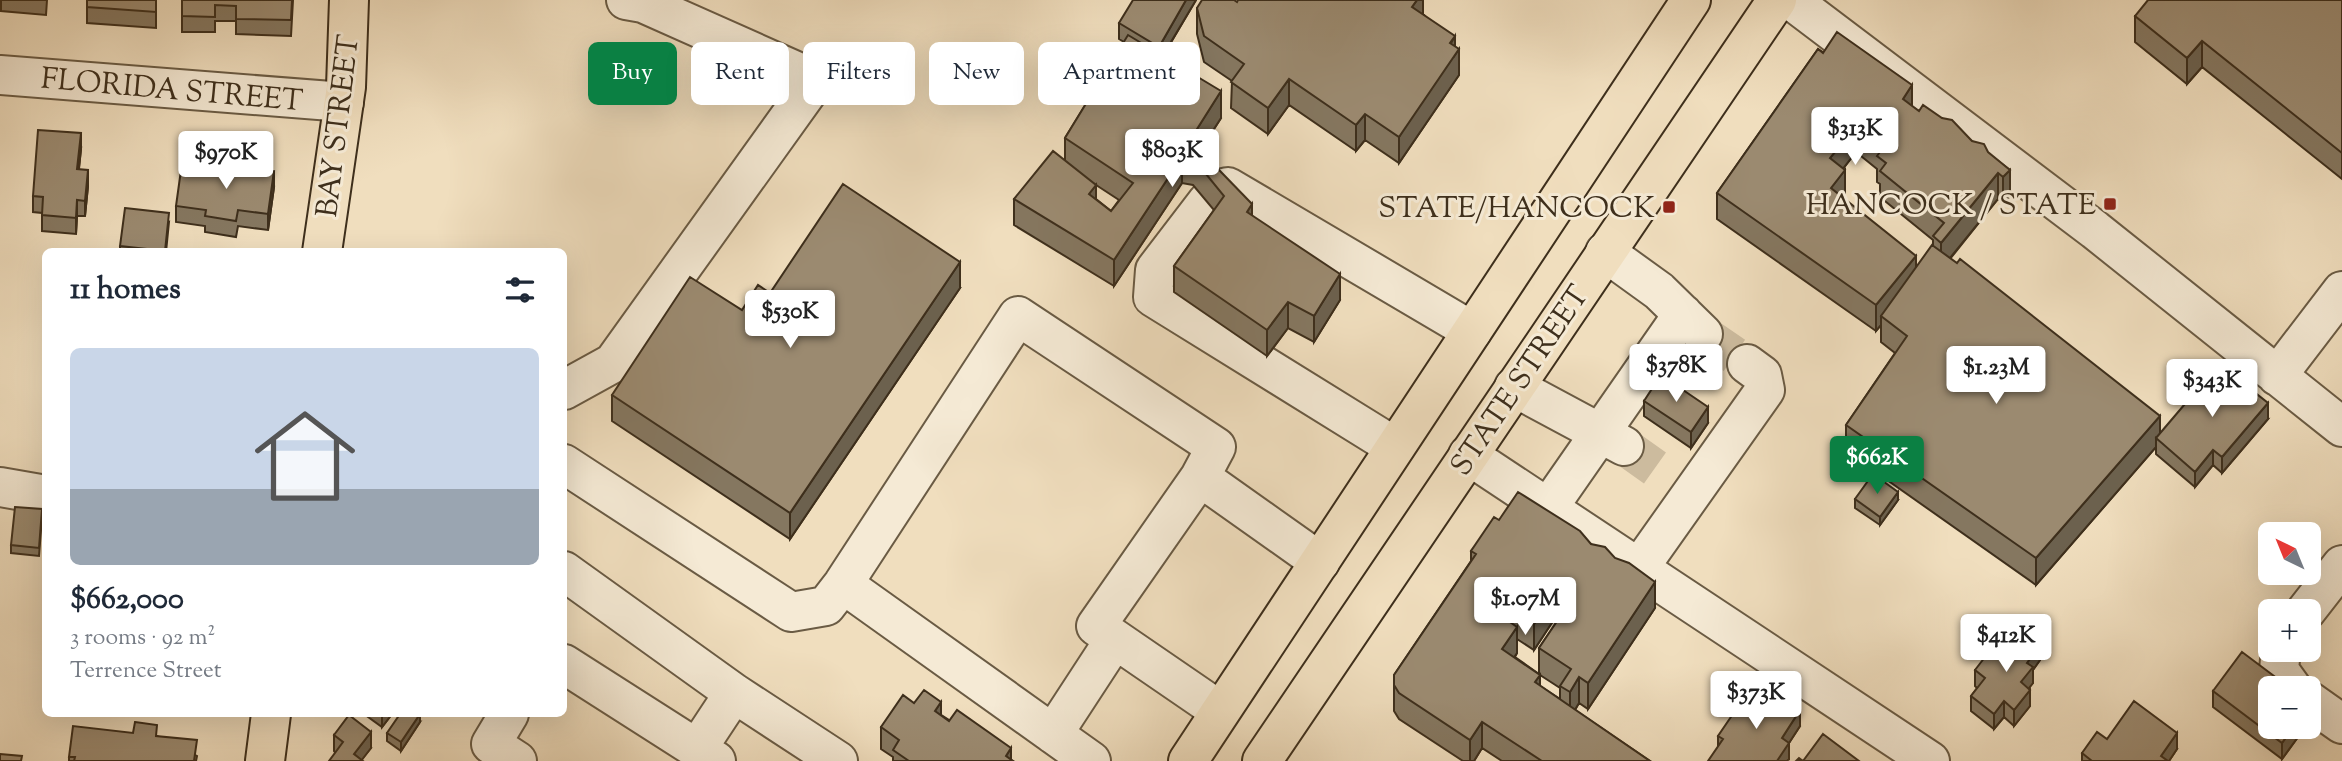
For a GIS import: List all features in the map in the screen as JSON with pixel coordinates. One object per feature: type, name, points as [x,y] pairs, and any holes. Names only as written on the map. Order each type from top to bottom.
[{"type":"main road","name":"BAY STREET","points":[[323,248],[344,102],[349,0]]},
{"type":"main road","points":[[1188,761],[1691,0]]},
{"type":"main road","name":"STATE STREET","points":[[1262,761],[1777,0]]},
{"type":"main road","points":[[265,761],[271,717]]},
{"type":"street","points":[[567,388],[613,363],[816,80],[643,3],[626,0]]},
{"type":"street","points":[[1791,0],[2095,230],[2342,427]]},
{"type":"street","name":"FLORIDA STREET","points":[[0,75],[344,102]]},
{"type":"street","points":[[1395,447],[1153,297],[1155,270],[1211,196],[1228,187],[1472,331]]},
{"type":"street","points":[[1548,508],[1611,439],[1693,324],[1659,290],[1605,252]]},
{"type":"street","points":[[2277,376],[2342,291]]},
{"type":"street","points":[[567,466],[791,612],[826,606],[844,584],[1018,316],[1216,447],[1200,477],[1096,626],[1220,711]]},
{"type":"street","points":[[1639,568],[1681,484],[1765,390],[1762,374],[1747,364]]},
{"type":"street","points":[[1514,387],[1611,439]]},
{"type":"street","points":[[1468,455],[1930,761]]},
{"type":"street","points":[[1200,477],[1320,562]]},
{"type":"street","points":[[0,487],[42,494]]},
{"type":"street","points":[[2315,599],[2342,565]]},
{"type":"street","points":[[567,572],[734,693],[838,761]]},
{"type":"street","points":[[844,584],[1091,761]]},
{"type":"street","points":[[1053,734],[1115,639]]},
{"type":"street","points":[[567,666],[707,755],[734,693]]},
{"type":"street","points":[[2321,709],[2342,724]]},
{"type":"street","points":[[507,717],[491,744],[517,761]]},
{"type":"building","points":[[87,0],[156,0],[156,12],[87,7]]},
{"type":"building","points":[[182,0],[292,0],[291,20],[236,19],[236,6],[215,5],[215,17],[182,16]]},
{"type":"building","points":[[1133,0],[1186,0],[1162,42],[1151,42],[1119,23]]},
{"type":"building","points":[[1202,0],[1417,0],[1412,7],[1455,36],[1450,43],[1459,49],[1399,137],[1365,114],[1356,125],[1289,79],[1268,108],[1231,82],[1244,64],[1204,36],[1197,8]]},
{"type":"building","points":[[2148,0],[2342,0],[2342,153],[2202,41],[2187,58],[2135,16]]},
{"type":"building","points":[[1837,32],[1912,85],[1903,99],[1919,111],[1923,105],[1942,118],[1952,120],[1972,141],[1984,144],[1988,152],[2010,170],[2003,177],[1998,173],[1941,243],[1933,236],[1944,223],[1880,171],[1886,163],[1877,156],[1883,148],[1856,126],[1830,158],[1845,170],[1831,188],[1916,256],[1876,305],[1717,193],[1818,49],[1823,53]]},
{"type":"building","points":[[1128,35],[1140,42],[1124,42]]},
{"type":"building","points":[[1200,78],[1221,91],[1190,140],[1252,204],[1247,212],[1340,274],[1314,316],[1288,302],[1267,330],[1174,266],[1224,196],[1193,158],[1182,157],[1114,260],[1014,199],[1053,151],[1096,185],[1089,194],[1111,211],[1133,183],[1065,138],[1085,105],[1200,105]]},
{"type":"building","points":[[38,130],[81,133],[77,169],[88,170],[85,201],[77,200],[76,218],[42,215],[43,197],[33,196]]},
{"type":"building","points":[[216,164],[274,171],[268,214],[238,210],[236,221],[205,216],[206,210],[176,206],[181,170],[214,175]]},
{"type":"building","points":[[843,184],[960,262],[790,513],[612,395],[690,277],[742,310],[758,285],[770,293]]},
{"type":"building","points":[[125,208],[169,213],[165,248],[120,246]]},
{"type":"building","points":[[1932,245],[1957,263],[1960,259],[2160,416],[2036,558],[1846,425],[1907,336],[1881,316]]},
{"type":"building","points":[[2219,364],[2268,403],[2222,457],[2213,450],[2195,472],[2156,438]]},
{"type":"building","points":[[1661,375],[1708,407],[1691,432],[1644,401]]},
{"type":"building","points":[[1873,474],[1898,492],[1880,517],[1855,499]]},
{"type":"building","points":[[1518,492],[1580,531],[1591,544],[1605,547],[1615,558],[1629,563],[1655,582],[1588,683],[1579,677],[1570,692],[1560,686],[1571,669],[1539,648],[1574,596],[1559,586],[1534,624],[1507,605],[1500,615],[1517,627],[1502,649],[1540,675],[1535,682],[1650,761],[1542,761],[1482,722],[1470,740],[1399,693],[1394,685],[1394,675],[1476,554],[1471,551],[1494,517],[1499,520]]},
{"type":"building","points":[[15,507],[42,509],[39,548],[11,545]]},
{"type":"building","points":[[2021,629],[2040,645],[2027,663],[2033,667],[2021,682],[2030,690],[2014,710],[2004,701],[1994,714],[1971,696],[1985,678],[1975,670],[1992,648],[2001,654]]},
{"type":"building","points":[[2242,652],[2274,676],[2258,676],[2258,725],[2213,691]]},
{"type":"building","points":[[1767,686],[1773,691],[1769,696],[1786,707],[1789,703],[1800,710],[1782,738],[1789,743],[1777,761],[1708,761],[1723,739],[1718,736],[1737,708],[1742,711],[1758,687],[1763,691]]},
{"type":"building","points":[[924,690],[941,702],[935,711],[949,721],[957,710],[1011,748],[1006,756],[1013,761],[909,761],[893,750],[899,740],[881,727],[903,695],[914,703]]},
{"type":"building","points":[[2134,701],[2177,733],[2161,756],[2168,761],[2092,761],[2082,753],[2097,732],[2107,739]]},
{"type":"building","points":[[348,717],[352,717],[371,732],[354,754],[363,761],[329,761],[343,742],[334,735]]},
{"type":"building","points":[[398,717],[418,717],[401,742],[387,733]]},
{"type":"building","points":[[135,722],[157,725],[156,736],[197,740],[194,761],[74,761],[75,757],[69,757],[73,726],[133,733]]},
{"type":"building","points":[[1823,734],[1859,761],[1803,761]]},
{"type":"building","points":[[0,754],[22,756],[21,761],[0,761]]},
{"type":"tunnel","points":[[1703,334],[1747,364]]},
{"type":"tunnel","points":[[1624,446],[1669,478]]},
{"type":"place","name":"HANCOCK / STATE","points":[[2110,204]]},
{"type":"place","name":"STATE/HANCOCK","points":[[1669,207]]}]
